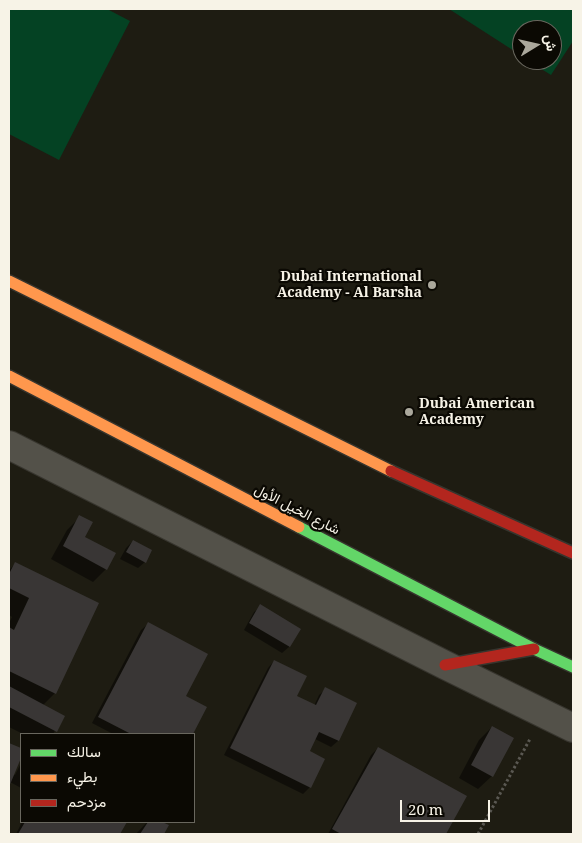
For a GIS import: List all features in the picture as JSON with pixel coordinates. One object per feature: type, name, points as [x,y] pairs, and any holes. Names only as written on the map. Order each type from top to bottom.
[{"type":"main road","points":[[9,281],[369,461],[573,553]]},
{"type":"main road","name":"شارع الخيل الأول","points":[[9,376],[534,650],[573,667]]},
{"type":"main road","points":[[445,665],[534,650]]},
{"type":"street","points":[[9,445],[573,728]]},
{"type":"path","points":[[478,834],[543,714]]},
{"type":"green space","points":[[9,9],[107,9],[130,21],[59,160],[9,134]]},
{"type":"green space","points":[[449,9],[573,9],[573,41],[562,58],[562,20],[512,20],[512,50]]},
{"type":"green space","points":[[543,70],[554,70],[551,75]]},
{"type":"building","points":[[79,515],[93,522],[85,537],[116,553],[107,570],[63,546]]},
{"type":"building","points":[[133,540],[152,550],[146,563],[126,552]]},
{"type":"building","points":[[15,562],[99,603],[56,694],[9,671],[9,627],[14,630],[29,598],[9,588],[9,574]]},
{"type":"building","points":[[260,604],[301,629],[290,647],[249,623]]},
{"type":"building","points":[[148,622],[208,654],[186,696],[207,707],[194,733],[129,733],[98,717]]},
{"type":"building","points":[[274,660],[307,676],[297,696],[316,705],[325,687],[357,703],[339,741],[319,732],[310,751],[325,759],[311,788],[230,748]]},
{"type":"building","points":[[9,686],[65,716],[57,732],[9,707]]},
{"type":"building","points":[[492,726],[514,738],[493,777],[471,765]]},
{"type":"building","points":[[9,743],[20,748],[20,760],[9,787]]},
{"type":"building","points":[[378,747],[467,796],[446,834],[341,834],[332,829]]},
{"type":"building","points":[[24,823],[126,823],[120,834],[18,834]]},
{"type":"building","points":[[147,823],[164,823],[169,825],[164,834],[140,834]]},
{"type":"traffic: fast","points":[[299,527],[534,649],[573,667]]},
{"type":"traffic: slow","points":[[9,281],[391,471]]},
{"type":"traffic: slow","points":[[9,376],[299,527]]},
{"type":"traffic: jam","points":[[391,471],[573,553]]},
{"type":"traffic: jam","points":[[445,665],[534,649]]},
{"type":"place","name":"Dubai International Academy - Al Barsha","points":[[432,285]]},
{"type":"place","name":"Dubai American Academy","points":[[409,412]]}]
